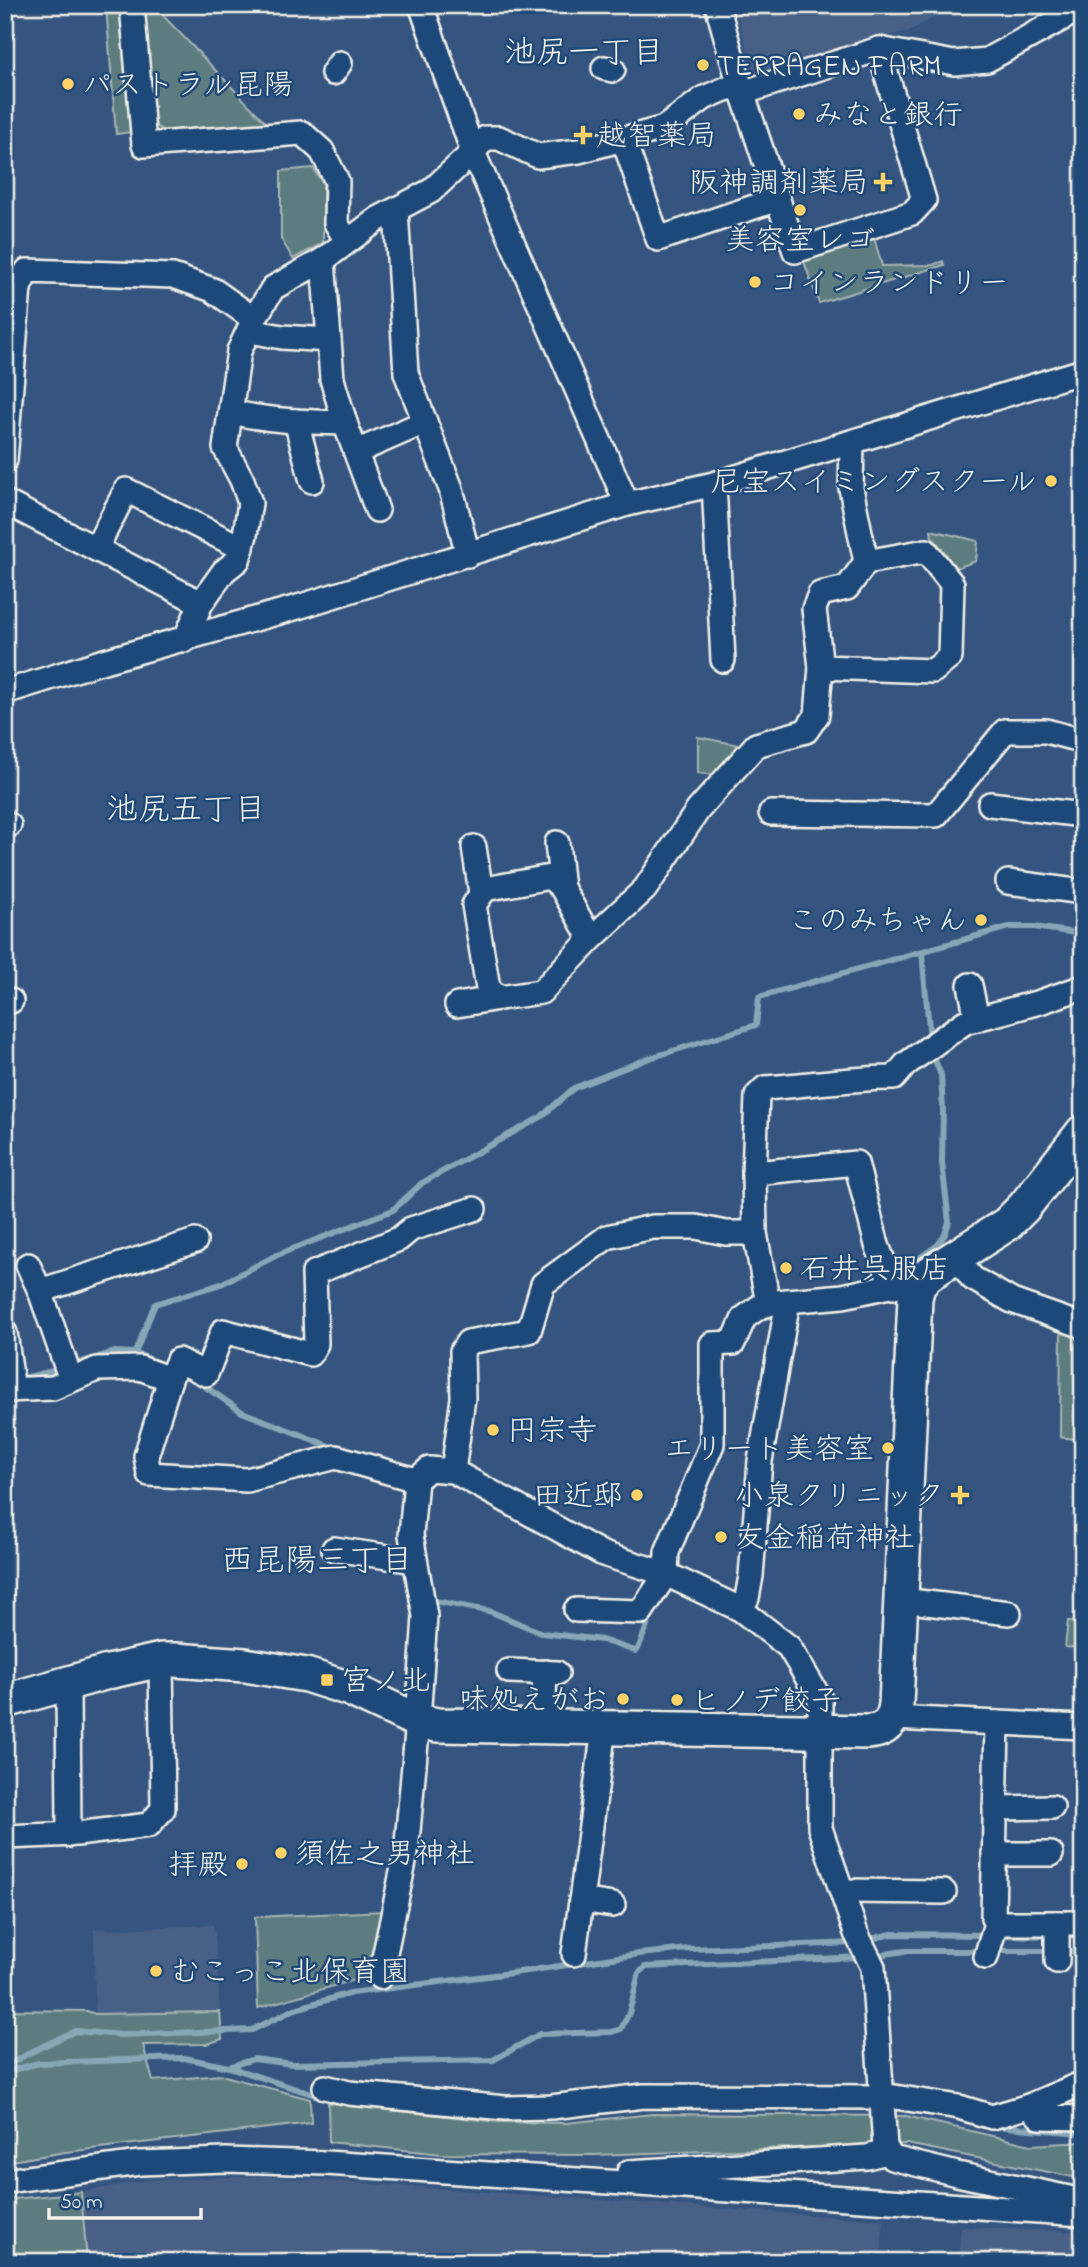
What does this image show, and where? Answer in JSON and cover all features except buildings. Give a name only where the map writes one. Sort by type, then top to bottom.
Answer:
[{"type":"street","points":[[132,5],[144,145],[302,133],[322,151],[337,181],[336,223],[347,241]]},
{"type":"street","points":[[421,5],[473,152],[627,504]]},
{"type":"street","points":[[717,5],[741,90],[795,251],[912,213],[924,200],[879,49]]},
{"type":"street","points":[[185,640],[201,603],[224,571],[238,561],[242,548],[250,503],[242,480],[225,448],[239,351],[273,288],[323,260],[347,241],[431,191],[490,136],[538,156],[579,151],[624,141],[664,128],[704,97],[725,89],[741,90],[879,49],[954,63],[987,60],[1083,7]]},
{"type":"street","points":[[624,141],[658,239],[778,199]]},
{"type":"street","points":[[396,210],[406,373],[451,489],[468,555]]},
{"type":"street","points":[[323,260],[332,379],[377,510]]},
{"type":"street","points":[[5,460],[12,282],[27,271],[173,276],[213,290],[252,325],[282,337],[329,340]]},
{"type":"street","points":[[5,692],[468,555],[627,504],[714,484],[1083,371]]},
{"type":"street","points":[[231,412],[296,421],[345,423]]},
{"type":"street","points":[[296,421],[312,481]]},
{"type":"street","points":[[356,452],[425,422]]},
{"type":"street","points":[[852,442],[850,488],[866,562]]},
{"type":"street","points":[[714,484],[730,575],[729,649]]},
{"type":"street","points":[[96,549],[126,490],[242,548]]},
{"type":"street","points":[[5,502],[201,603]]},
{"type":"street","points":[[457,1005],[541,992],[591,939],[645,889],[698,810],[756,745],[806,731],[817,715],[821,667],[814,609],[820,594],[847,588],[866,562],[926,551],[952,584],[950,657],[933,671],[821,667]]},
{"type":"street","points":[[771,813],[936,815],[1005,731],[1046,731],[1083,741]]},
{"type":"street","points":[[990,804],[1083,815]]},
{"type":"street","points":[[557,843],[562,888]]},
{"type":"street","points":[[474,847],[470,909],[488,988],[499,998]]},
{"type":"street","points":[[470,909],[485,889],[550,877],[562,888],[591,939]]},
{"type":"street","points":[[1007,882],[1083,892]]},
{"type":"street","points":[[970,985],[977,1019]]},
{"type":"street","points":[[740,1608],[747,1598],[751,1576],[760,1461],[778,1303],[755,1233],[757,1096],[765,1088],[839,1082],[856,1078],[894,1078],[906,1064],[965,1022],[1040,1002],[1083,987]]},
{"type":"street","points":[[576,1610],[641,1612],[666,1574],[667,1552],[712,1444],[712,1344],[733,1343],[744,1318],[759,1307],[843,1296],[908,1283],[956,1256],[1007,1224],[1083,1132]]},
{"type":"street","points":[[5,1701],[161,1660],[245,1665],[306,1675],[350,1689],[418,1721],[438,1725],[821,1732],[878,1732],[884,1729],[893,1718],[896,1704],[915,1298],[918,1286],[908,1283],[877,1245],[856,1163],[754,1173]]},
{"type":"street","points":[[416,1480],[336,1457],[247,1480],[149,1474],[146,1455],[178,1360],[206,1374],[223,1331],[310,1354],[316,1344],[314,1273],[399,1238],[411,1229],[474,1209]]},
{"type":"street","points":[[453,1471],[463,1398],[462,1351],[468,1342],[528,1331],[543,1284],[607,1237],[653,1227],[696,1227],[726,1233],[755,1233]]},
{"type":"street","points":[[40,1291],[135,1249],[195,1241]]},
{"type":"street","points":[[956,1256],[972,1278],[1012,1301],[1083,1326]]},
{"type":"street","points":[[28,1265],[40,1291],[71,1380]]},
{"type":"street","points":[[5,1333],[10,1384],[53,1388],[97,1369],[141,1368],[170,1379]]},
{"type":"street","points":[[380,1977],[406,1853],[418,1721],[425,1616],[411,1535],[416,1480],[429,1469],[453,1471],[603,1554],[666,1574],[740,1608],[789,1647],[820,1699],[820,1828],[856,1933],[873,1967],[884,2136],[892,2158],[1083,2200]]},
{"type":"street","points":[[334,1549],[415,1561]]},
{"type":"street","points":[[902,1600],[1009,1613]]},
{"type":"street","points":[[5,1837],[69,1835],[149,1825],[163,1809],[161,1660]]},
{"type":"street","points":[[509,1671],[552,1673],[543,1726]]},
{"type":"street","points":[[68,1685],[69,1835]]},
{"type":"street","points":[[893,1718],[1083,1727]]},
{"type":"street","points":[[997,1723],[993,1918],[1001,1923],[1057,1926],[1083,1923]]},
{"type":"street","points":[[574,1954],[604,1728]]},
{"type":"street","points":[[995,1808],[1052,1807]]},
{"type":"street","points":[[994,1854],[1051,1854]]},
{"type":"street","points":[[842,1891],[944,1892]]},
{"type":"street","points":[[581,1900],[613,1905]]},
{"type":"street","points":[[986,1957],[997,1920]]},
{"type":"street","points":[[1056,1961],[1057,1926]]},
{"type":"street","points":[[1034,2111],[1083,2083]]},
{"type":"street","points":[[325,2087],[349,2093],[505,2108],[551,2107],[644,2096],[882,2097],[959,2107],[992,2117],[1034,2111],[1083,2118]]},
{"type":"street","points":[[589,2180],[624,2172],[867,2157],[879,2154],[884,2136]]},
{"type":"street","points":[[5,2181],[140,2163],[226,2160],[326,2163],[1083,2214]]},
{"type":"shaded area","points":[[735,5],[958,5],[911,30],[754,75]]},
{"type":"shaded area","name":"むこっこ北保育園","points":[[214,1925],[220,2012],[95,2014],[94,1930]]},
{"type":"shaded area","points":[[259,2176],[883,2220],[881,2262],[87,2262],[81,2192],[149,2180]]},
{"type":"shaded area","points":[[961,2227],[1083,2232],[1083,2262],[958,2262]]},
{"type":"green space","points":[[106,5],[121,5],[131,132],[116,134]]},
{"type":"green space","points":[[141,5],[153,5],[268,125],[164,131],[156,126],[152,119]]},
{"type":"green space","points":[[313,168],[323,184],[323,243],[293,259],[281,239],[281,171]]},
{"type":"green space","points":[[873,234],[882,266],[933,265],[943,261],[944,265],[819,303],[803,259]]},
{"type":"green space","points":[[931,530],[978,541],[976,561],[953,569],[944,558],[947,555],[932,537]]},
{"type":"green space","points":[[698,737],[739,745],[736,748],[739,750],[714,775],[698,773]]},
{"type":"green space","points":[[1061,1323],[1083,1332],[1083,1337],[1078,1341],[1080,1367],[1083,1369],[1083,1440],[1060,1437]]},
{"type":"green space","points":[[1068,1621],[1083,1622],[1083,1648],[1065,1647]]},
{"type":"green space","points":[[384,1911],[380,1943],[368,1976],[258,2008],[255,1917]]},
{"type":"green space","points":[[5,2010],[87,2011],[95,2014],[220,2012],[222,2039],[207,2044],[143,2045],[153,2081],[221,2075],[310,2099],[311,2123],[66,2152],[5,2162]]},
{"type":"green space","points":[[328,2103],[500,2122],[566,2123],[653,2114],[906,2116],[1031,2145],[1083,2142],[1083,2179],[907,2144],[593,2155],[442,2154],[329,2142]]},
{"type":"green space","points":[[81,2192],[87,2262],[5,2262],[5,2200]]},
{"type":"waterway","points":[[72,1365],[114,1352],[135,1353],[155,1304],[221,1284],[277,1255],[393,1210],[422,1183],[541,1117],[574,1088],[647,1059],[756,1025],[759,997],[1009,927],[1034,927],[1083,934]]},
{"type":"waterway","points":[[922,952],[930,1039]]},
{"type":"waterway","points":[[893,1277],[938,1245],[949,1222],[942,1163],[941,1075],[932,1053]]},
{"type":"waterway","points":[[135,1353],[168,1367]]},
{"type":"waterway","points":[[18,1379],[62,1369]]},
{"type":"waterway","points":[[197,1381],[242,1412],[337,1449]]},
{"type":"waterway","points":[[429,1600],[489,1611],[542,1633],[602,1640],[635,1651],[653,1611]]},
{"type":"waterway","points":[[866,1940],[892,1934],[988,1935]]},
{"type":"waterway","points":[[999,1935],[1051,1936]]},
{"type":"waterway","points":[[1062,1936],[1083,1936]]},
{"type":"waterway","points":[[5,2067],[75,2031],[121,2035],[252,2030],[295,2009],[351,1993],[689,1949],[856,1943]]},
{"type":"waterway","points":[[872,1956],[905,1951],[983,1951]]},
{"type":"waterway","points":[[994,1951],[1083,1951]]},
{"type":"waterway","points":[[231,2066],[254,2059],[292,2064],[493,2060],[540,2034],[612,2032],[621,2029],[629,2013],[639,1973],[645,1967],[861,1957]]},
{"type":"waterway","points":[[5,2072],[39,2063],[184,2058],[229,2067],[326,2097]]},
{"type":"waterway","points":[[817,2108],[869,2108]]},
{"type":"waterway","points":[[524,2118],[548,2118]]},
{"type":"waterway","points":[[993,2126],[1083,2133]]},
{"type":"place","name":"TERRAGEN FARM","points":[[703,65]]},
{"type":"place","name":"パストラル昆陽","points":[[68,84]]},
{"type":"place","name":"みなと銀行","points":[[799,114]]},
{"type":"place","name":"越智薬局","points":[[583,135]]},
{"type":"place","name":"阪神調剤薬局","points":[[883,182]]},
{"type":"place","name":"美容室レゴ","points":[[800,210]]},
{"type":"place","name":"コインランドリー","points":[[755,282]]},
{"type":"place","name":"尼宝スイミングスクール","points":[[1051,481]]},
{"type":"place","name":"このみちゃん","points":[[981,920]]},
{"type":"place","name":"石井呉服店","points":[[786,1268]]},
{"type":"place","name":"円宗寺","points":[[493,1430]]},
{"type":"place","name":"エリート美容室","points":[[888,1448]]},
{"type":"place","name":"田近邸","points":[[637,1495]]},
{"type":"place","name":"小泉クリニック","points":[[960,1495]]},
{"type":"place","name":"友金稲荷神社","points":[[721,1537]]},
{"type":"place","name":"宮ノ北","points":[[327,1680]]},
{"type":"place","name":"味処えがお","points":[[623,1699]]},
{"type":"place","name":"ヒノデ餃子","points":[[677,1700]]},
{"type":"place","name":"須佐之男神社","points":[[281,1853]]},
{"type":"place","name":"拝殿","points":[[242,1864]]},
{"type":"place","name":"むこっこ北保育園","points":[[156,1971]]},
{"type":"district","name":"池尻一丁目","points":[[584,51]]},
{"type":"district","name":"池尻五丁目","points":[[186,808]]},
{"type":"district","name":"西昆陽三丁目","points":[[317,1559]]}]
